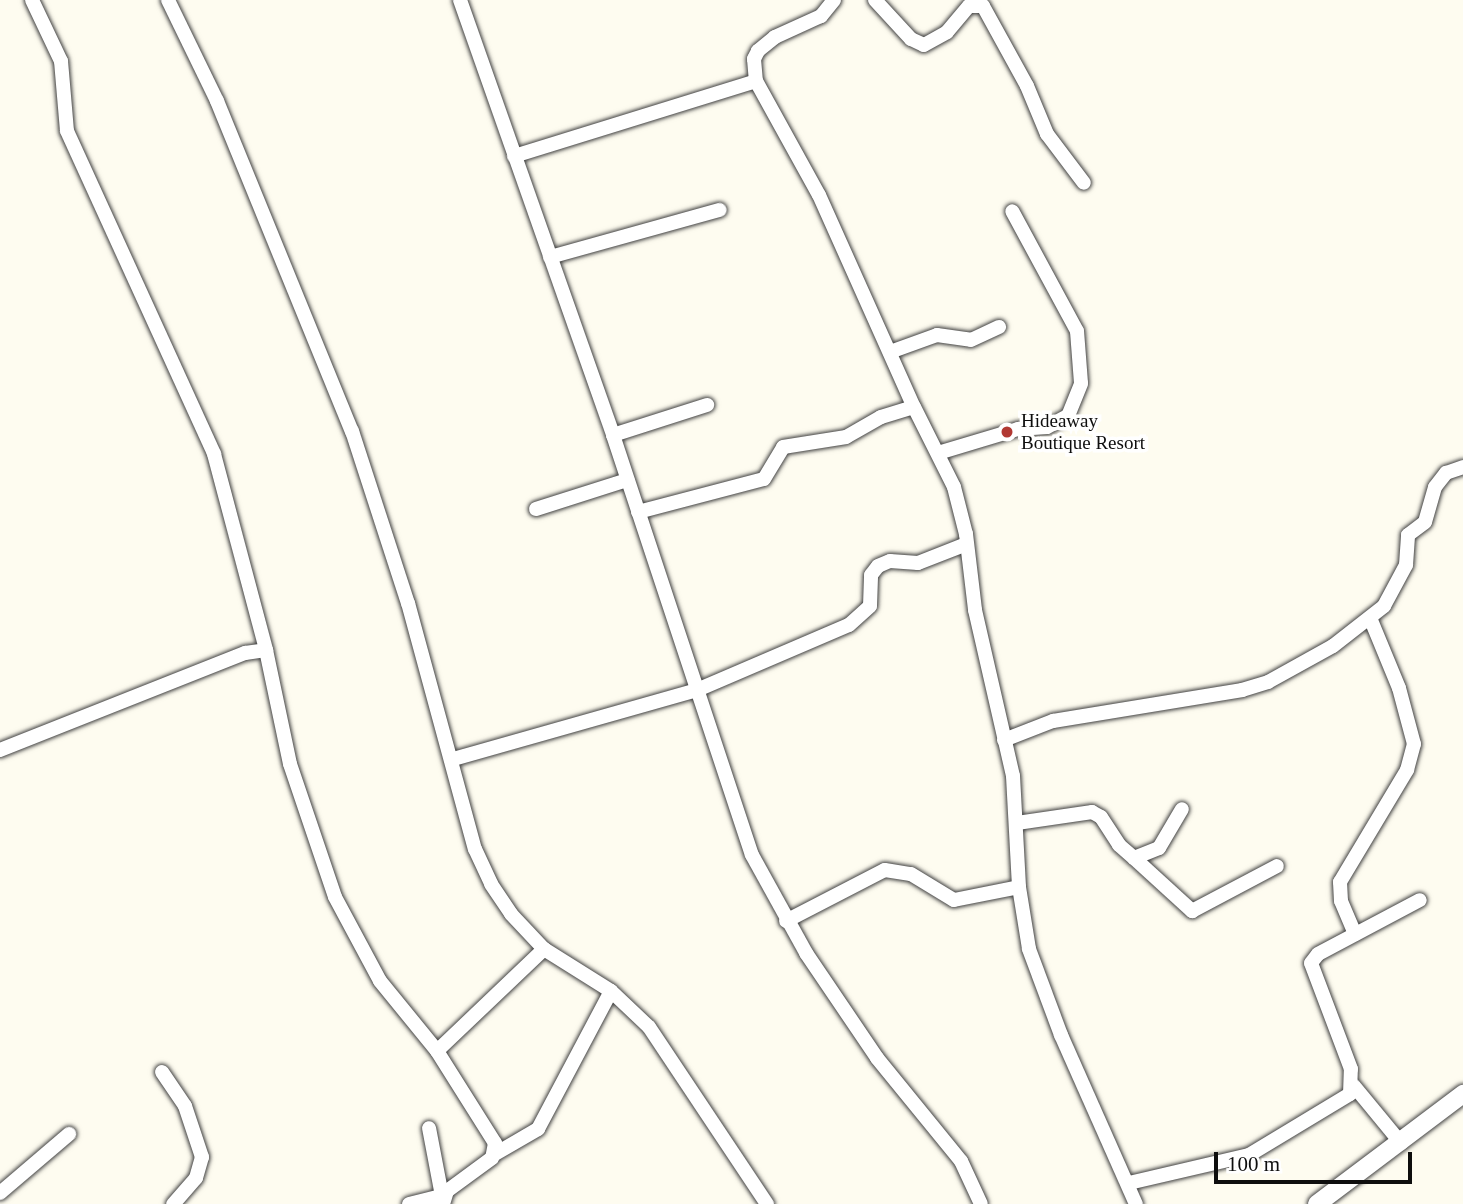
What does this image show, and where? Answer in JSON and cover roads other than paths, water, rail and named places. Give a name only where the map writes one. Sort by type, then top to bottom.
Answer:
[{"type":"street","points":[[32,0],[61,61],[68,93],[67,131],[214,454],[266,650],[290,764],[335,897],[380,981],[437,1051],[494,1139],[495,1154]]},
{"type":"street","points":[[168,0],[217,101],[352,431],[453,759],[463,811],[491,884],[511,914],[544,949],[611,991],[649,1027],[767,1204]]},
{"type":"street","points":[[460,0],[613,435],[752,855],[786,921],[877,1058],[961,1161],[981,1204]]},
{"type":"street","points":[[834,0],[821,16],[775,37],[758,51],[754,59],[756,81],[819,195],[960,505],[964,545],[1013,776],[1019,887],[1034,961],[1061,1035],[1129,1183],[1136,1204]]},
{"type":"street","points":[[876,0],[911,39],[924,46],[947,32],[975,1],[983,6],[1052,145],[1084,183]]},
{"type":"street","points":[[514,156],[756,81]]},
{"type":"street","points":[[550,257],[720,211]]},
{"type":"street","points":[[938,453],[1017,429],[1047,427],[1068,416],[1081,383],[1077,331],[1012,211]]},
{"type":"street","points":[[890,352],[937,335],[971,340],[999,327]]},
{"type":"street","points":[[613,435],[707,405]]},
{"type":"street","points":[[638,512],[764,479],[783,447],[846,437],[881,417],[914,407]]},
{"type":"street","points":[[1004,740],[1053,721],[1256,686],[1333,646],[1371,620],[1384,606],[1406,565],[1408,534],[1425,522],[1435,487],[1446,473],[1463,467]]},
{"type":"street","points":[[536,509],[627,480]]},
{"type":"street","points":[[453,759],[526,736],[697,690],[849,625],[870,607],[871,575],[878,566],[890,561],[918,564],[964,545]]},
{"type":"street","points":[[1355,934],[1341,901],[1340,882],[1407,770],[1414,744],[1399,688],[1371,620]]},
{"type":"street","points":[[0,750],[245,653],[266,650]]},
{"type":"street","points":[[1134,858],[1159,848],[1182,809]]},
{"type":"street","points":[[1017,823],[1092,812],[1101,817],[1119,845],[1192,911],[1277,866]]},
{"type":"street","points":[[786,921],[885,870],[911,874],[954,900],[1019,887]]},
{"type":"street","points":[[1401,1143],[1354,1087],[1333,1018],[1310,972],[1313,958],[1420,900]]},
{"type":"street","points":[[437,1051],[544,949]]},
{"type":"street","points":[[409,1204],[443,1200],[495,1154],[538,1129],[611,991]]},
{"type":"street","points":[[162,1072],[185,1107],[202,1157],[196,1178],[173,1204]]},
{"type":"street","points":[[1129,1183],[1249,1155],[1343,1100],[1354,1087]]},
{"type":"street","points":[[1317,1204],[1463,1094]]},
{"type":"street","points":[[429,1128],[443,1200]]},
{"type":"street","points":[[0,1193],[69,1134]]},
{"type":"street","points":[[0,1201],[9,1204]]},
{"type":"place","name":"Hideaway Boutique Resort","points":[[1007,432]]}]
